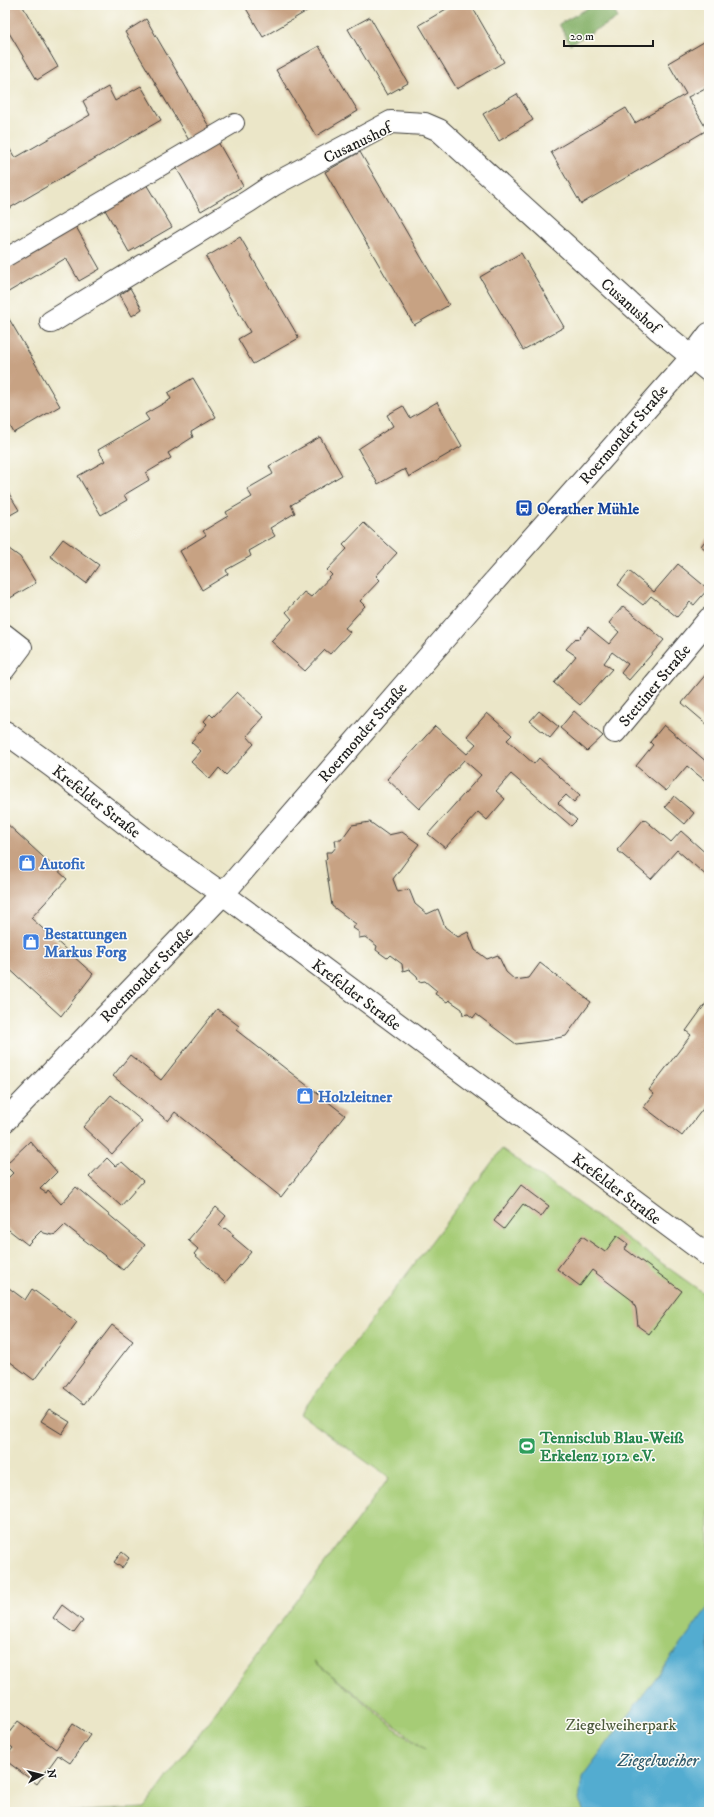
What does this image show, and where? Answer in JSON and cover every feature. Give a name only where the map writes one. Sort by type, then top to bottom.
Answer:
[{"type":"street","name":"Cusanushof","points":[[51,322],[249,201],[272,185],[391,122],[425,124],[439,130],[659,330],[709,371]]},
{"type":"street","name":"Roermonder Straße","points":[[5,1121],[223,894],[468,610],[692,357],[709,334]]},
{"type":"street","name":"Stettiner Straße","points":[[615,732],[709,619]]},
{"type":"street","name":"Krefelder Straße","points":[[5,732],[53,767],[154,846],[223,894],[709,1256]]},
{"type":"lane","points":[[5,258],[235,123]]},
{"type":"lane","points":[[5,633],[23,647],[5,671]]},
{"type":"green space","points":[[594,5],[611,5],[618,18],[570,44],[559,24]]},
{"type":"green space","name":"Tennisclub Blau-Weiß Erkelenz 1912 e.V.","points":[[502,1149],[709,1297],[709,1812],[60,1812],[145,1808],[275,1630],[389,1478],[300,1414]],"holes":[[[314,1661],[426,1750],[401,1733]]]},
{"type":"water","name":"Ziegelweiher","points":[[709,1606],[709,1812],[584,1812],[579,1801],[582,1777]]},
{"type":"building","points":[[5,5],[22,5],[58,67],[37,80],[5,26]]},
{"type":"building","points":[[244,5],[317,5],[263,37]]},
{"type":"building","points":[[453,5],[471,5],[504,62],[457,89],[419,25]]},
{"type":"building","points":[[370,17],[408,83],[387,95],[348,29]]},
{"type":"building","points":[[146,19],[211,130],[190,142],[125,32]]},
{"type":"building","points":[[709,39],[709,86],[688,97],[707,130],[581,204],[551,152],[626,108],[635,123],[686,94],[668,63]]},
{"type":"building","points":[[319,46],[358,111],[316,136],[276,70]]},
{"type":"building","points":[[141,86],[161,120],[8,209],[5,203],[5,146],[7,144],[15,158],[90,115],[83,101],[108,87],[115,101]]},
{"type":"building","points":[[517,94],[533,120],[499,141],[483,114]]},
{"type":"building","points":[[218,142],[243,186],[201,211],[176,167]]},
{"type":"building","points":[[360,152],[449,305],[414,325],[325,172]]},
{"type":"building","points":[[146,184],[172,227],[129,252],[104,208]]},
{"type":"building","points":[[75,225],[100,269],[79,281],[66,258],[5,294],[5,265]]},
{"type":"building","points":[[240,237],[299,338],[253,364],[238,339],[250,332],[206,257]]},
{"type":"building","points":[[521,253],[564,327],[523,350],[480,277]]},
{"type":"building","points":[[130,288],[142,309],[132,316],[120,295]]},
{"type":"building","points":[[5,312],[60,406],[14,433],[5,417]]},
{"type":"building","points":[[193,378],[216,417],[191,432],[193,437],[168,453],[171,458],[146,473],[149,480],[124,495],[127,500],[101,515],[78,476],[105,461],[98,450],[149,420],[145,414],[171,399],[168,393]]},
{"type":"building","points":[[437,402],[462,446],[409,477],[405,469],[378,484],[358,449],[393,426],[387,415],[403,406],[410,418]]},
{"type":"building","points":[[320,437],[342,475],[291,505],[295,513],[270,528],[275,536],[249,551],[251,556],[226,570],[228,574],[202,590],[180,551],[206,535],[203,531],[228,516],[226,512],[252,497],[247,489],[273,474],[269,466]]},
{"type":"building","points":[[5,487],[19,510],[5,518]]},
{"type":"building","points":[[364,523],[397,553],[376,576],[380,580],[360,601],[365,606],[345,628],[350,632],[330,654],[325,650],[305,671],[271,641],[292,619],[286,612],[304,592],[311,597],[332,575],[327,570],[347,549],[343,545]]},
{"type":"building","points":[[709,536],[709,552],[701,546]]},
{"type":"building","points":[[63,539],[99,565],[86,583],[50,556]]},
{"type":"building","points":[[5,546],[20,557],[36,583],[5,601]]},
{"type":"building","points":[[678,564],[708,589],[694,605],[690,602],[677,617],[651,596],[643,605],[618,585],[629,571],[654,592]]},
{"type":"building","points":[[623,606],[664,640],[629,680],[621,673],[628,664],[612,652],[604,663],[612,669],[580,705],[554,683],[576,656],[566,649],[576,638],[578,640],[588,627],[609,644],[619,632],[609,623]]},
{"type":"building","points":[[707,673],[709,674],[709,726],[682,703]]},
{"type":"building","points":[[237,692],[264,717],[247,736],[254,744],[226,775],[219,768],[210,779],[191,762],[201,751],[191,742],[207,724],[204,721],[210,714],[213,717]]},
{"type":"building","points":[[539,711],[559,727],[550,738],[530,721]]},
{"type":"building","points":[[574,711],[603,736],[587,751],[560,728]]},
{"type":"building","points":[[487,713],[512,735],[507,740],[534,764],[539,758],[580,795],[574,802],[566,795],[558,803],[577,820],[571,826],[511,774],[496,791],[505,799],[487,820],[478,812],[445,848],[428,834],[481,775],[464,760],[419,809],[387,779],[435,726],[467,754],[476,744],[467,736]]},
{"type":"building","points":[[664,725],[709,764],[708,783],[687,766],[666,791],[636,766],[653,745],[650,742]]},
{"type":"building","points":[[674,796],[694,813],[685,824],[665,807]]},
{"type":"building","points":[[644,819],[671,842],[681,831],[709,856],[709,878],[677,850],[651,879],[617,850]]},
{"type":"building","name":"Bestattungen Markus Forg","points":[[5,822],[67,879],[31,918],[93,974],[61,1016],[5,965]]},
{"type":"building","points":[[370,822],[388,835],[402,832],[419,844],[393,879],[398,892],[409,889],[415,904],[427,914],[438,909],[445,927],[458,937],[468,932],[475,950],[487,959],[498,955],[506,972],[515,980],[529,978],[540,963],[591,1002],[566,1036],[516,1044],[476,1014],[473,1018],[468,1014],[463,1015],[462,1009],[449,1000],[447,1002],[435,994],[437,991],[425,981],[419,982],[417,976],[409,969],[403,971],[402,964],[390,955],[387,958],[376,950],[377,946],[365,937],[359,938],[359,932],[353,928],[356,924],[332,906],[325,860],[327,858],[326,852],[332,852],[336,847],[335,840],[341,840],[352,825]]},
{"type":"building","points":[[709,999],[709,1101],[682,1136],[644,1107],[654,1094],[649,1090],[691,1035],[686,1031]]},
{"type":"building","points":[[217,1009],[239,1026],[236,1030],[345,1115],[281,1197],[175,1112],[168,1121],[113,1076],[130,1055],[161,1080]]},
{"type":"building","points":[[111,1095],[142,1121],[112,1154],[83,1127]]},
{"type":"building","points":[[30,1141],[57,1172],[40,1189],[46,1193],[48,1190],[61,1204],[76,1187],[145,1245],[123,1270],[65,1225],[56,1234],[52,1235],[41,1231],[28,1245],[5,1227],[5,1181],[13,1173],[5,1165]]},
{"type":"building","points":[[107,1158],[115,1166],[122,1162],[143,1181],[121,1206],[89,1177]]},
{"type":"building","points":[[521,1185],[549,1206],[541,1217],[523,1204],[504,1229],[494,1221]]},
{"type":"building","points":[[216,1207],[226,1216],[219,1225],[234,1235],[232,1236],[251,1252],[225,1283],[194,1254],[198,1249],[188,1240]]},
{"type":"building","points":[[582,1236],[605,1252],[617,1236],[628,1244],[625,1249],[682,1291],[649,1334],[638,1326],[636,1309],[633,1301],[592,1270],[580,1286],[557,1269]]},
{"type":"building","points":[[5,1285],[25,1300],[32,1289],[77,1322],[34,1380],[5,1358]]},
{"type":"building","points":[[112,1325],[133,1341],[84,1404],[64,1388]]},
{"type":"building","points":[[49,1409],[70,1422],[62,1434],[41,1421]]},
{"type":"building","points":[[122,1552],[129,1558],[122,1568],[114,1562]]},
{"type":"building","points":[[62,1605],[83,1621],[74,1633],[53,1618]]},
{"type":"building","points":[[18,1721],[56,1749],[73,1724],[90,1735],[70,1763],[58,1755],[37,1784],[9,1763],[5,1768],[5,1758],[13,1748],[5,1742],[5,1738]]},
{"type":"place","name":"Oerather Mühle","points":[[524,508]]},
{"type":"place","name":"Autofit","points":[[27,863]]},
{"type":"place","name":"Bestattungen Markus Forg","points":[[31,942]]},
{"type":"place","name":"Holzleitner","points":[[305,1096]]},
{"type":"place","name":"Tennisclub Blau-Weiß Erkelenz 1912 e.V.","points":[[527,1446]]},
{"type":"park label","name":"Ziegelweiherpark","points":[[621,1724]]}]
